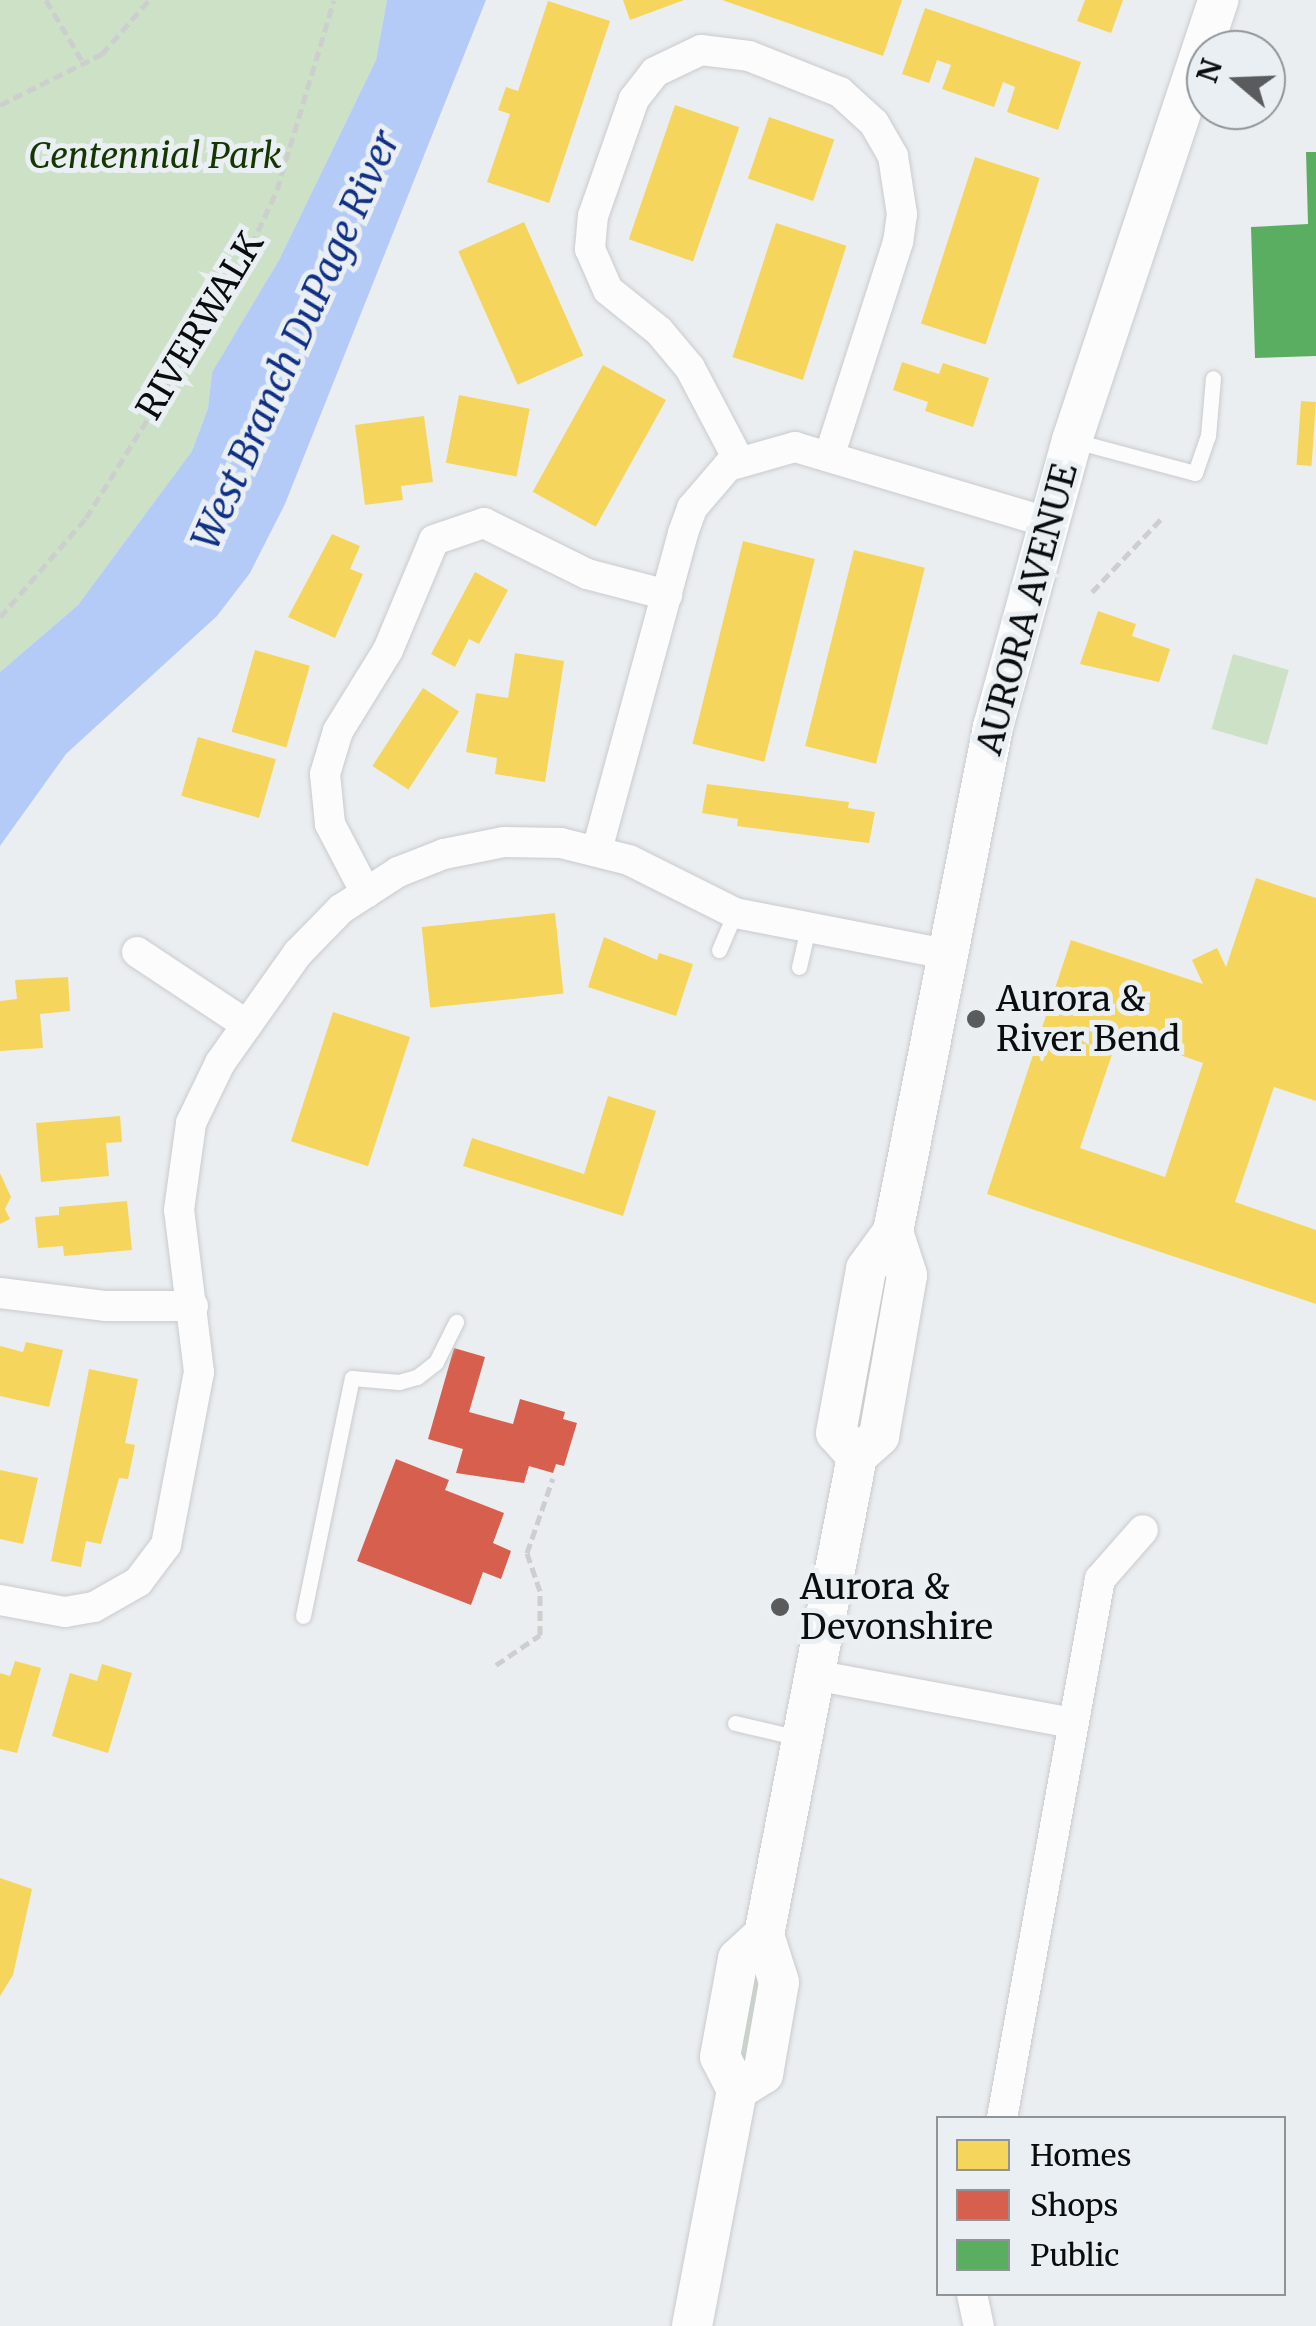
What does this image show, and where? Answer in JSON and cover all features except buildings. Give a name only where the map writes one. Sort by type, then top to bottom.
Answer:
[{"type":"main road","name":"AURORA AVENUE","points":[[692,2326],[738,2090],[720,2056],[738,1959],[764,1934],[857,1456],[879,1436],[907,1276],[893,1232],[993,727],[1046,522],[1218,0]]},
{"type":"street","points":[[738,459],[690,368],[659,331],[608,290],[590,249],[593,216],[634,98],[667,64],[701,50],[727,50],[840,92],[881,133],[900,178],[902,214],[830,454]]},
{"type":"street","points":[[597,850],[692,508],[738,459],[795,447],[830,454],[1046,522]]},
{"type":"street","points":[[366,893],[330,824],[325,774],[338,731],[388,650],[434,540],[484,523],[587,574],[666,595]]},
{"type":"street","points":[[0,1600],[66,1612],[94,1607],[138,1582],[166,1545],[188,1452],[199,1372],[179,1210],[185,1147],[205,1088],[247,1025],[319,930],[366,893],[398,872],[468,847],[561,842],[597,850],[735,913],[946,954]]},
{"type":"street","points":[[137,952],[247,1025]]},
{"type":"street","points":[[0,1293],[106,1306],[193,1306]]},
{"type":"street","points":[[1002,2116],[1100,1579],[1143,1530]]},
{"type":"street","points":[[814,1676],[1073,1722]]},
{"type":"street","points":[[972,2296],[980,2326]]},
{"type":"lane","points":[[1072,440],[1195,472],[1208,436],[1213,378]]},
{"type":"lane","points":[[719,950],[735,913]]},
{"type":"lane","points":[[799,967],[808,928]]},
{"type":"lane","points":[[303,1616],[352,1378],[417,1377],[436,1362],[456,1322]]},
{"type":"lane","points":[[735,1723],[801,1739]]},
{"type":"path","points":[[46,0],[84,64]]},
{"type":"path","points":[[0,105],[84,64],[121,39],[149,0]]},
{"type":"path","name":"RIVERWALK","points":[[0,616],[86,518],[239,272],[287,162],[334,0]]},
{"type":"path","points":[[1092,592],[1161,519]]},
{"type":"path","points":[[496,1665],[540,1635],[544,1616],[527,1553],[553,1478]]},
{"type":"green space","name":"Centennial Park","points":[[0,0],[387,0],[376,60],[279,260],[212,372],[208,408],[192,451],[78,605],[0,672]]},
{"type":"green space","points":[[1233,654],[1289,670],[1267,745],[1212,729]]},
{"type":"green space","points":[[758,1950],[764,1951],[746,2068],[737,2066]]},
{"type":"water","name":"West Branch DuPage River","points":[[387,0],[486,0],[285,504],[250,573],[217,616],[66,754],[0,846],[0,672],[78,605],[192,451],[208,408],[212,372],[279,260],[376,60]]},
{"type":"place","name":"Aurora & River Bend","points":[[976,1019]]},
{"type":"place","name":"Aurora & Devonshire","points":[[780,1607]]}]
